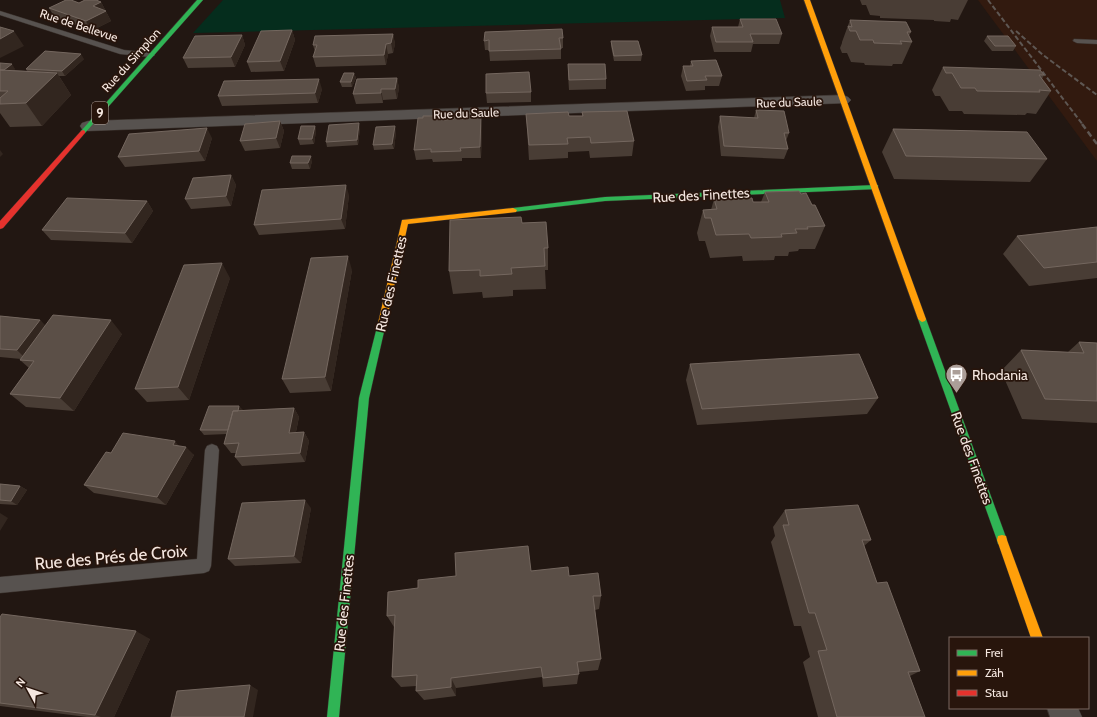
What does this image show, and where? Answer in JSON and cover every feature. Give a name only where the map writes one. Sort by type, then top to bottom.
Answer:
[{"type":"street","name":"Rue du Simplon","points":[[0,226],[200,0]]},
{"type":"street","name":"Rue des Finettes","points":[[807,0],[1037,637]]},
{"type":"street","name":"Rue du Saule","points":[[88,126],[843,100]]},
{"type":"street","name":"Rue des Finettes","points":[[333,717],[364,398],[405,222],[604,199],[875,187]]},
{"type":"lane","name":"Rue de Bellevue","points":[[0,13],[123,52],[151,55]]},
{"type":"lane","points":[[1077,41],[1097,42]]},
{"type":"lane","name":"Rue des Prés de Croix","points":[[0,585],[204,566],[212,450]]},
{"type":"shaded area","points":[[978,0],[1097,0],[1097,161]]},
{"type":"green space","points":[[223,0],[780,0],[785,18],[193,33]]},
{"type":"building","points":[[66,0],[79,3],[85,0],[96,0],[101,2],[93,6],[106,11],[86,21],[49,8]]},
{"type":"building","points":[[740,19],[776,19],[782,34],[750,34],[753,42],[716,42],[712,27],[743,27]]},
{"type":"building","points":[[850,20],[906,22],[911,32],[907,32],[912,42],[900,41],[902,44],[874,43],[873,40],[860,40],[856,31],[850,31],[848,26],[852,27]]},
{"type":"building","points":[[0,27],[14,31],[0,39]]},
{"type":"building","points":[[562,29],[563,38],[559,38],[561,49],[489,51],[489,40],[484,41],[485,32]]},
{"type":"building","points":[[292,30],[280,61],[247,62],[261,31]]},
{"type":"building","points":[[393,34],[391,43],[386,44],[384,55],[313,57],[317,45],[313,45],[315,36]]},
{"type":"building","points":[[242,35],[231,57],[183,58],[195,36]]},
{"type":"building","points":[[987,36],[1008,36],[1016,46],[995,46]]},
{"type":"building","points":[[611,41],[638,41],[642,55],[614,56]]},
{"type":"building","points":[[45,51],[81,54],[62,71],[26,69]]},
{"type":"building","points":[[716,60],[722,76],[705,76],[707,80],[687,81],[683,66],[693,66],[691,61]]},
{"type":"building","points":[[0,63],[12,64],[4,70],[0,70]]},
{"type":"building","points":[[568,64],[605,64],[606,79],[569,80]]},
{"type":"building","points":[[943,67],[1040,70],[1044,75],[1039,75],[1051,91],[977,91],[975,88],[961,88],[952,73],[946,73]]},
{"type":"building","points":[[0,70],[57,73],[26,103],[0,104],[0,98],[8,91],[0,91]]},
{"type":"building","points":[[529,72],[531,92],[486,93],[486,74]]},
{"type":"building","points":[[344,73],[354,73],[351,82],[340,82]]},
{"type":"building","points":[[397,78],[395,89],[381,89],[381,93],[353,94],[357,79]]},
{"type":"building","points":[[319,79],[315,93],[218,96],[224,81]]},
{"type":"building","points":[[756,110],[784,111],[789,133],[784,133],[788,149],[724,146],[720,116],[758,118]]},
{"type":"building","points":[[627,111],[634,141],[591,143],[590,137],[567,138],[568,144],[529,145],[526,114],[568,112],[569,116],[583,116],[582,112]]},
{"type":"building","points":[[471,113],[471,116],[481,115],[480,147],[460,148],[461,151],[431,152],[431,149],[414,150],[418,118],[423,118],[423,116],[444,116],[444,120],[454,119],[454,114]]},
{"type":"building","points":[[280,121],[276,138],[240,141],[245,124]]},
{"type":"building","points":[[359,123],[357,140],[326,142],[329,125]]},
{"type":"building","points":[[301,126],[315,126],[312,139],[298,139]]},
{"type":"building","points":[[395,126],[392,144],[373,145],[376,127]]},
{"type":"building","points":[[207,128],[199,151],[118,157],[129,134]]},
{"type":"building","points":[[893,129],[1027,132],[1047,159],[906,156]]},
{"type":"building","points":[[292,156],[311,156],[308,163],[290,163]]},
{"type":"building","points":[[231,175],[226,196],[185,199],[193,178]]},
{"type":"building","points":[[346,185],[341,219],[254,225],[262,190]]},
{"type":"building","points":[[799,191],[801,194],[806,193],[812,205],[815,205],[825,226],[807,227],[808,229],[795,229],[797,233],[781,234],[782,237],[751,238],[749,234],[716,235],[711,218],[705,218],[703,210],[717,209],[714,199],[752,198],[753,202],[769,202],[765,192]]},
{"type":"building","points":[[67,198],[147,201],[125,233],[42,230]]},
{"type":"building","points":[[521,217],[522,223],[546,222],[548,248],[544,248],[545,266],[511,268],[512,274],[480,276],[480,270],[449,271],[450,220]]},
{"type":"building","points":[[1097,227],[1097,262],[1044,268],[1017,236]]},
{"type":"building","points":[[348,256],[325,377],[282,379],[311,258]]},
{"type":"building","points":[[222,263],[178,387],[135,389],[184,265]]},
{"type":"building","points":[[53,315],[111,320],[60,398],[10,394],[34,361],[20,360]]},
{"type":"building","points":[[0,316],[40,320],[17,350],[0,349]]},
{"type":"building","points":[[1079,342],[1097,343],[1097,401],[1045,399],[1021,350],[1084,353]]},
{"type":"building","points":[[859,354],[878,398],[702,409],[690,364]]},
{"type":"building","points":[[209,406],[239,406],[238,411],[233,411],[228,430],[200,430]]},
{"type":"building","points":[[294,408],[289,433],[304,432],[300,453],[235,457],[239,443],[224,444],[233,411]]},
{"type":"building","points":[[123,433],[175,441],[173,445],[186,447],[157,497],[84,485],[106,452],[111,453]]},
{"type":"building","points":[[0,484],[20,486],[11,501],[0,500]]},
{"type":"building","points":[[305,500],[294,556],[228,559],[242,503]]},
{"type":"building","points":[[858,505],[871,540],[862,540],[877,583],[887,582],[920,671],[908,672],[925,717],[837,717],[818,651],[827,650],[815,613],[809,613],[783,525],[789,525],[785,510]]},
{"type":"building","points":[[528,546],[531,571],[568,567],[569,576],[598,573],[601,596],[593,596],[601,659],[577,662],[579,674],[543,678],[541,667],[451,678],[451,687],[416,691],[417,675],[392,677],[395,615],[387,616],[388,592],[418,588],[418,580],[456,576],[455,553]]},
{"type":"building","points":[[2,614],[136,631],[95,715],[0,703],[0,617]]},
{"type":"building","points":[[250,685],[244,717],[171,717],[177,691]]},
{"type":"railway","points":[[988,0],[1083,125]]},
{"type":"railway","points":[[1016,31],[1043,55],[1097,95]]},
{"type":"railway","points":[[1082,124],[1097,144]]},
{"type":"traffic: fast","points":[[83,132],[200,0]]},
{"type":"traffic: fast","points":[[513,210],[605,199],[875,187]]},
{"type":"traffic: fast","points":[[922,319],[1002,540]]},
{"type":"traffic: fast","points":[[333,717],[364,398],[382,323]]},
{"type":"traffic: slow","points":[[807,0],[922,319]]},
{"type":"traffic: slow","points":[[382,323],[405,222],[513,210]]},
{"type":"traffic: slow","points":[[1002,540],[1037,637]]},
{"type":"traffic: jam","points":[[0,226],[83,132]]},
{"type":"place","name":"Rhodania","points":[[957,394]]}]
